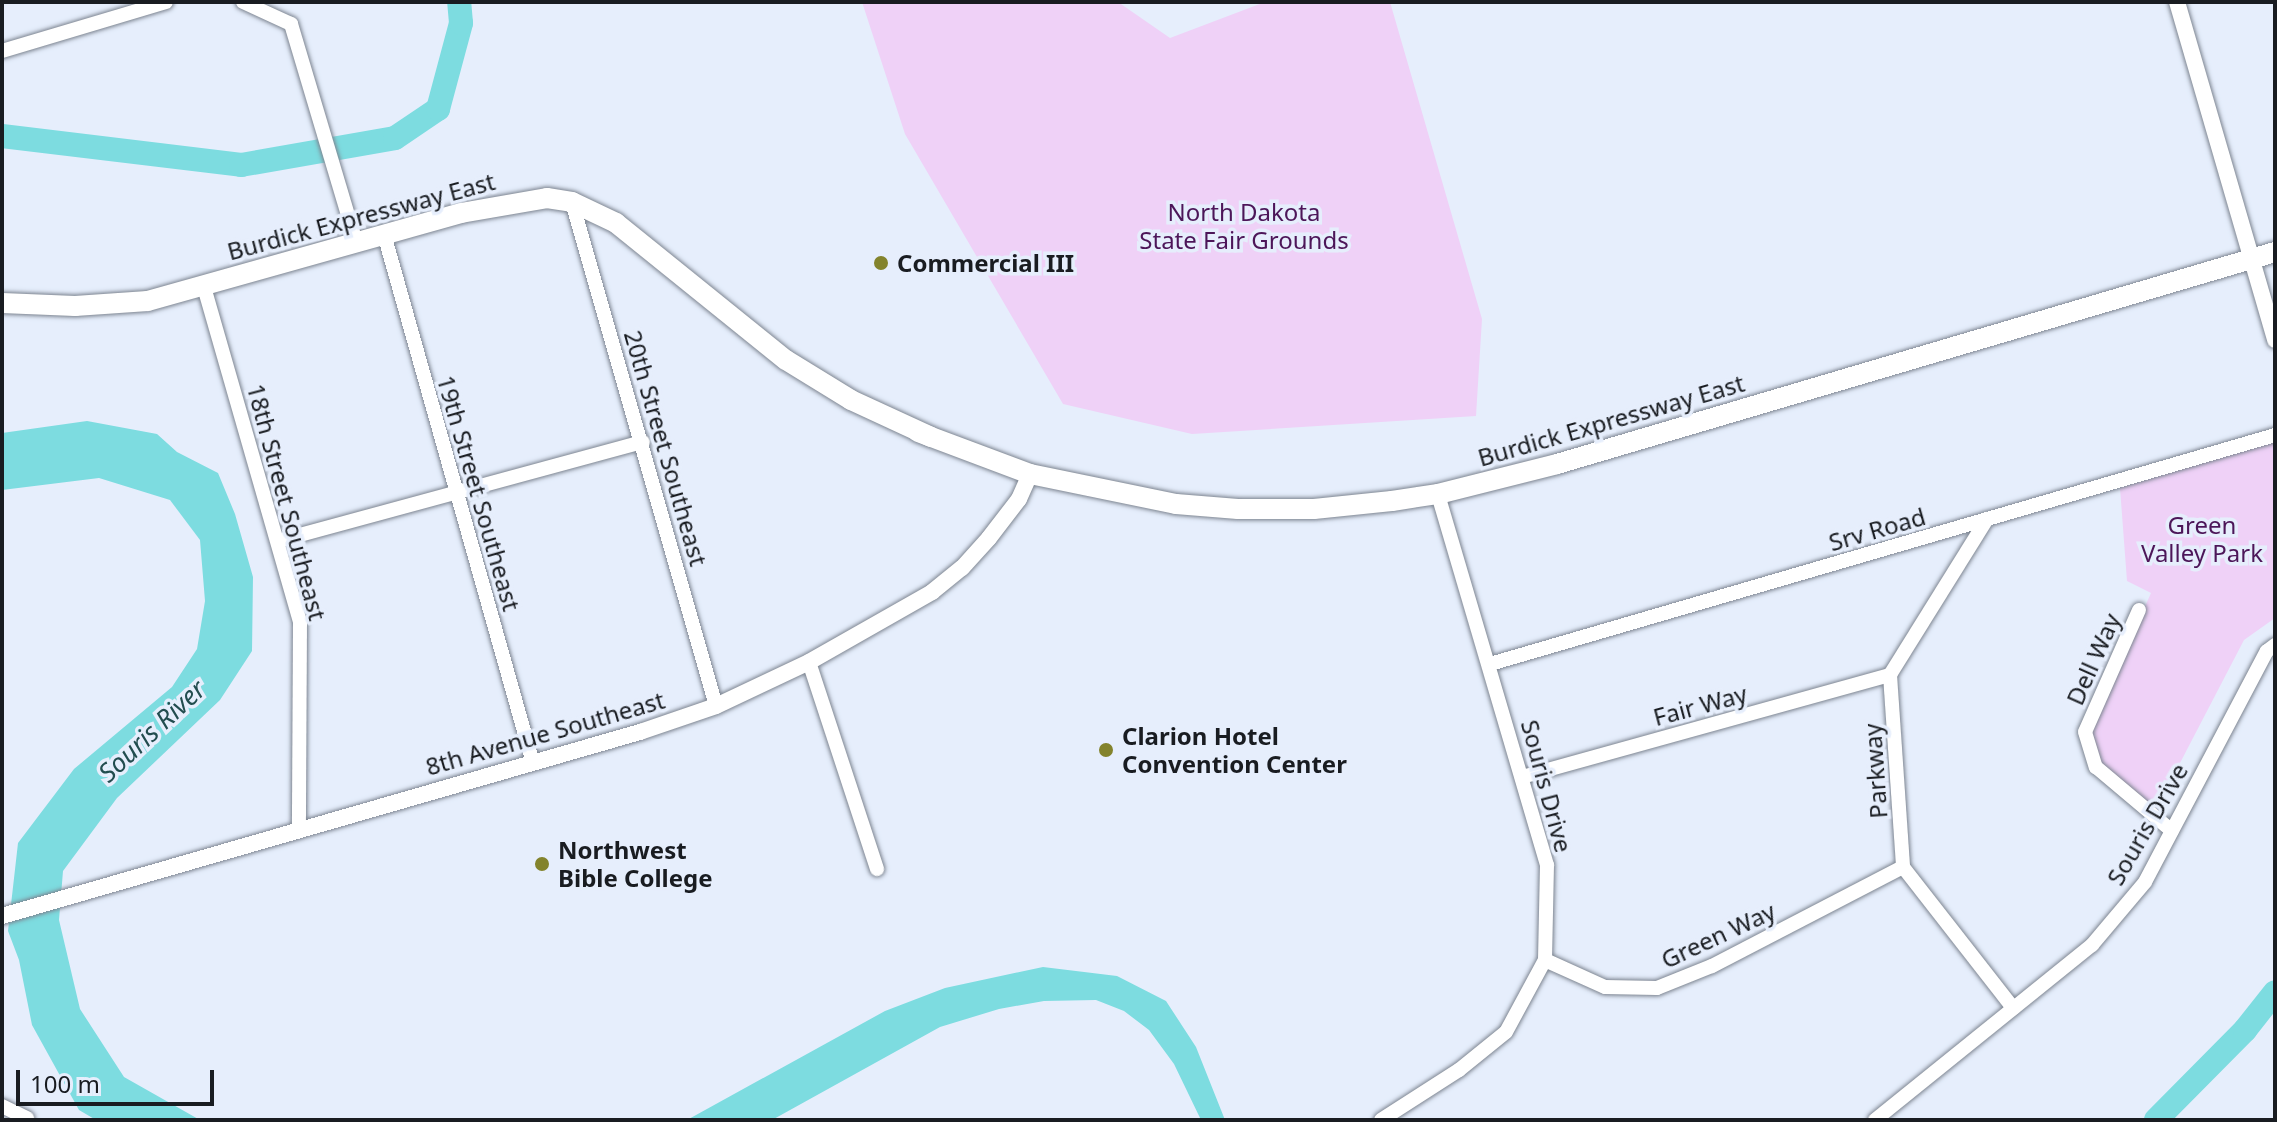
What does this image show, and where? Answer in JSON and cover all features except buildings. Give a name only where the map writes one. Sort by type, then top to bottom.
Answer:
[{"type":"main road","name":"Burdick Expressway East","points":[[2,303],[127,304],[204,287],[494,205],[547,198],[572,202],[616,223],[786,360],[851,400],[951,445]]},
{"type":"main road","name":"Burdick Expressway East","points":[[918,432],[1030,474],[1176,504],[1238,509],[1314,509],[1438,494],[1557,464],[2275,252]]},
{"type":"street","points":[[2,50],[166,2]]},
{"type":"street","points":[[243,2],[291,24],[356,242]]},
{"type":"street","points":[[2177,2],[2275,340]]},
{"type":"street","name":"20th Street Southeast","points":[[572,202],[716,706]]},
{"type":"street","name":"19th Street Southeast","points":[[384,234],[533,763]]},
{"type":"street","name":"18th Street Southeast","points":[[204,287],[300,621],[299,829]]},
{"type":"street","name":"Srv Road","points":[[1490,664],[2275,435]]},
{"type":"street","points":[[278,541],[643,442]]},
{"type":"street","name":"8th Avenue Southeast","points":[[2,916],[533,763],[716,706],[809,662],[898,613],[962,568],[1019,499],[1030,474]]},
{"type":"street","name":"Souris Drive","points":[[1381,1120],[1459,1070],[1506,1032],[1545,960],[1547,865],[1438,494]]},
{"type":"street","points":[[1890,675],[1987,519]]},
{"type":"street","name":"Dell Way","points":[[2139,610],[2085,732],[2096,767],[2172,831]]},
{"type":"street","name":"Souris Drive","points":[[1875,1120],[2092,945],[2145,882],[2267,651],[2275,645]]},
{"type":"street","points":[[809,662],[877,869]]},
{"type":"street","name":"Fair Way","points":[[1522,777],[1890,675]]},
{"type":"street","name":"Parkway","points":[[1890,675],[1903,867]]},
{"type":"street","points":[[1903,867],[2013,1008]]},
{"type":"street","name":"Green Way","points":[[1545,960],[1605,987],[1657,988],[1712,966],[1903,867]]},
{"type":"street","points":[[2,1106],[27,1118]]},
{"type":"green space","name":"North Dakota State Fair Grounds","points":[[862,2],[1118,2],[1170,38],[1265,2],[1390,2],[1482,319],[1476,416],[1192,434],[1063,404],[905,134]]},
{"type":"green space","name":"Green Valley Park","points":[[2274,441],[2275,618],[2244,640],[2154,813],[2099,767],[2089,733],[2151,593],[2127,581],[2120,488]]},
{"type":"water","points":[[87,421],[157,434],[177,452],[218,473],[235,514],[253,577],[252,651],[220,700],[117,798],[63,871],[59,920],[80,1009],[124,1077],[200,1120],[96,1120],[79,1110],[32,1025],[19,960],[8,931],[18,843],[74,769],[172,687],[197,649],[205,601],[200,540],[170,500],[99,478],[2,490],[2,433]]},
{"type":"water","points":[[1043,967],[1117,976],[1166,1001],[1196,1047],[1225,1120],[1201,1120],[1174,1064],[1149,1030],[1124,1011],[1096,1000],[1044,1001],[999,1009],[940,1027],[772,1120],[687,1120],[885,1011],[945,988]]},
{"type":"waterway","points":[[2,136],[241,165],[395,138],[438,109],[461,23],[459,2]]},
{"type":"waterway","name":"Souris River","points":[[2156,1120],[2245,1030],[2275,992]]},
{"type":"place","name":"Commercial III","points":[[881,263]]},
{"type":"place","name":"Clarion Hotel Convention Center","points":[[1106,750]]},
{"type":"place","name":"Northwest Bible College","points":[[542,864]]}]
